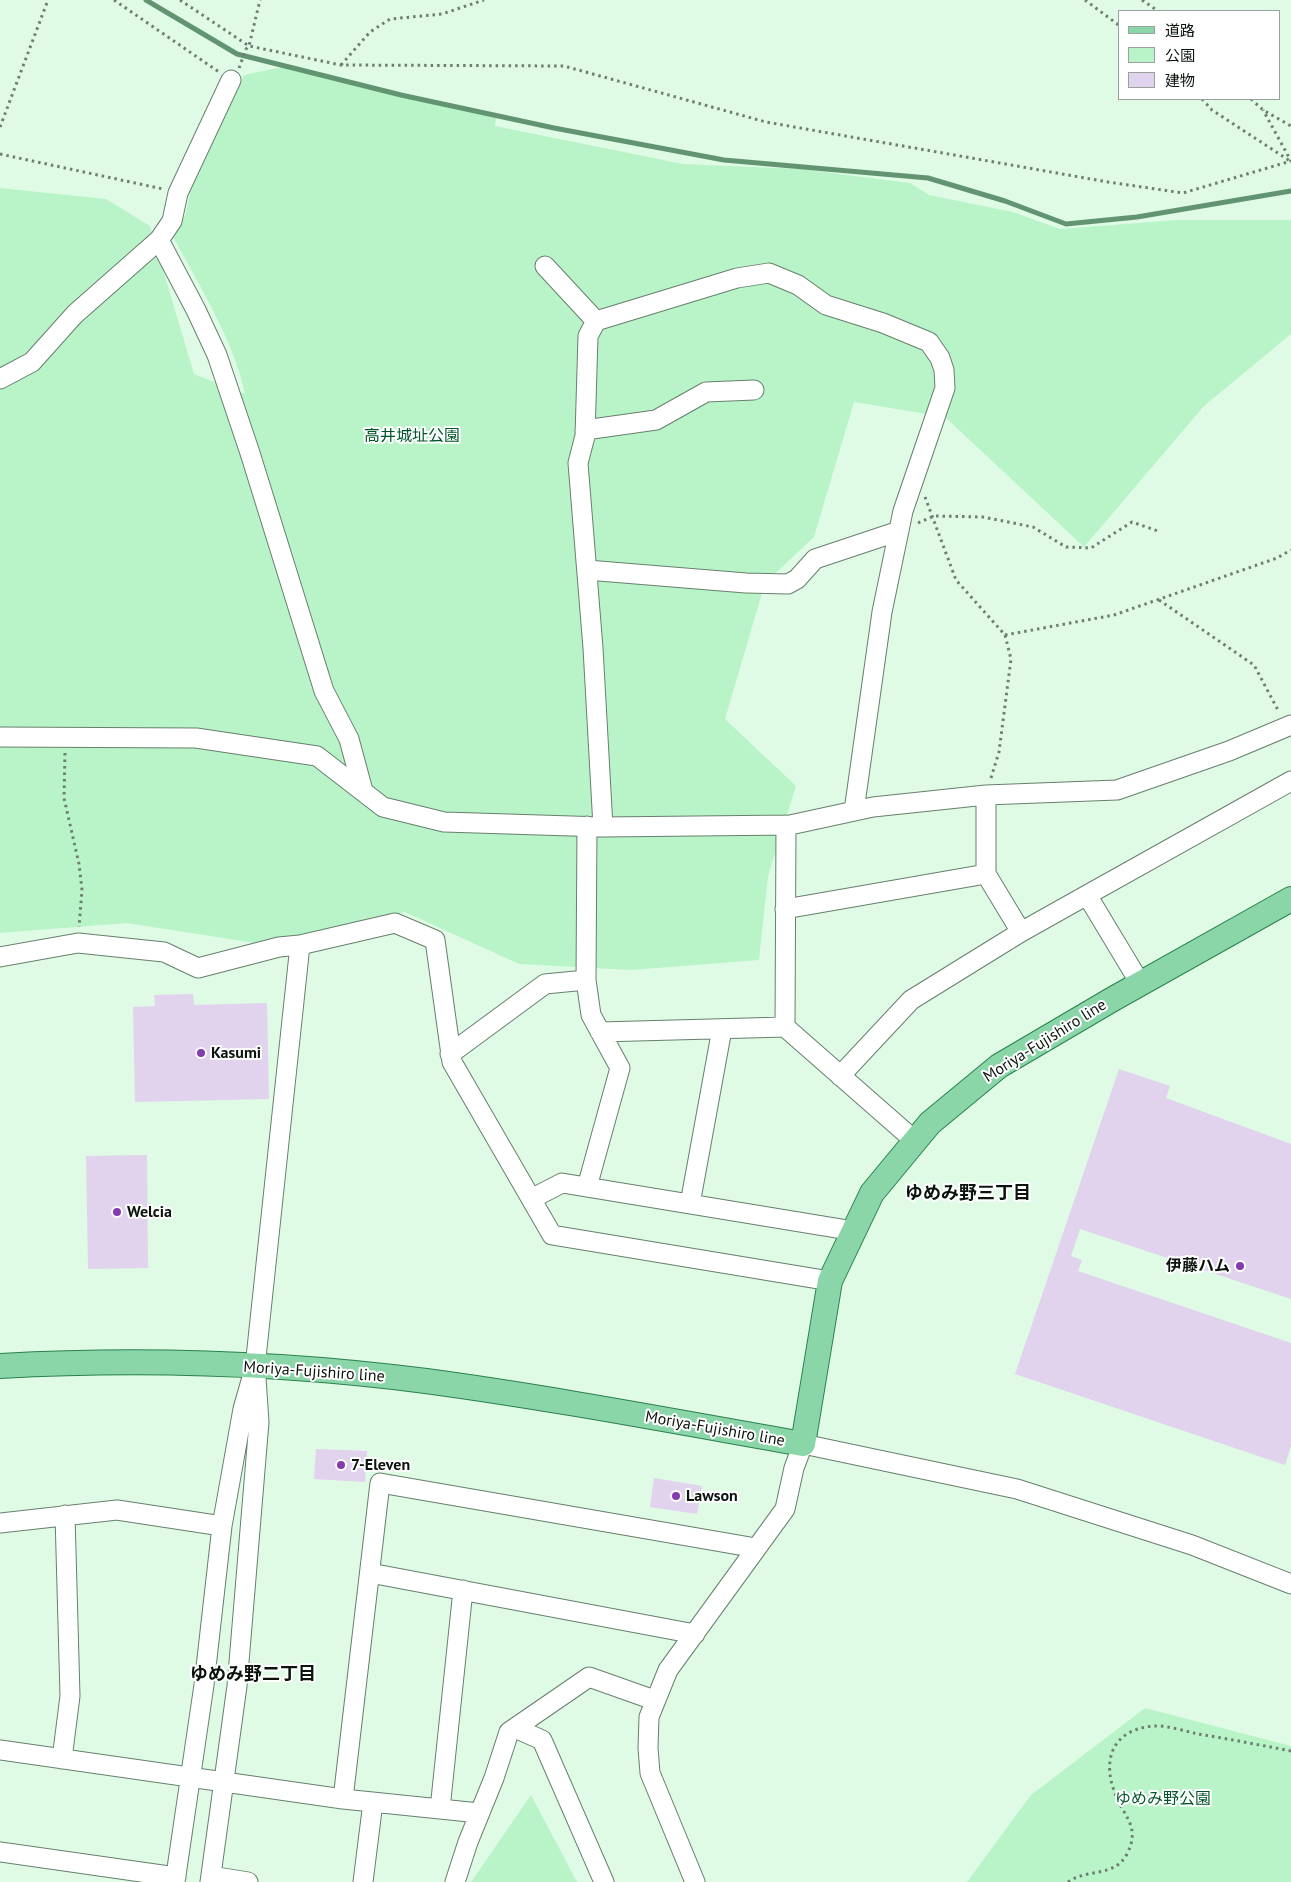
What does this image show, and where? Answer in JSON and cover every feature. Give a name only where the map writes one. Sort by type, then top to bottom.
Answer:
[{"type":"main road","name":"Moriya-Fujishiro line","points":[[0,1366],[59,1362],[308,1369],[426,1381],[803,1444],[830,1280],[872,1193],[930,1124],[999,1066],[1140,983],[1291,899]]},
{"type":"street","points":[[0,379],[32,362],[75,314],[159,240],[172,221],[178,192],[235,74]]},
{"type":"street","points":[[159,240],[196,310],[217,356],[250,453],[324,691],[349,739],[364,791]]},
{"type":"street","points":[[545,266],[596,321]]},
{"type":"street","points":[[587,1187],[620,1068],[591,1015],[586,980],[595,827],[587,570],[578,464],[585,430],[588,336],[596,321],[737,278],[769,273],[798,285],[826,305],[883,323],[929,342],[940,358],[944,370],[945,388],[915,473],[899,531],[882,612],[854,811]]},
{"type":"street","points":[[585,430],[656,420],[706,392],[754,390]]},
{"type":"street","points":[[587,570],[746,584],[788,584],[797,579],[815,559],[899,531]]},
{"type":"street","points":[[0,737],[196,738],[317,756],[382,807],[444,822],[595,827],[786,825],[854,811],[986,796],[1117,790],[1290,731]]},
{"type":"street","points":[[840,1076],[911,1000],[1021,932],[1291,781]]},
{"type":"street","points":[[986,796],[986,874],[1021,932]]},
{"type":"street","points":[[784,1027],[786,825]]},
{"type":"street","points":[[785,909],[986,874]]},
{"type":"street","points":[[1087,895],[1140,983]]},
{"type":"street","points":[[0,957],[78,943],[164,952],[198,968],[280,947],[300,945],[395,923],[435,940],[452,1062],[552,1235],[830,1280]]},
{"type":"street","points":[[0,1852],[176,1879],[189,1777],[204,1685],[222,1526],[243,1409],[255,1367],[300,945]]},
{"type":"street","points":[[450,1054],[546,984],[586,980]]},
{"type":"street","points":[[600,1032],[784,1027],[915,1141]]},
{"type":"street","points":[[690,1204],[722,1029]]},
{"type":"street","points":[[531,1199],[562,1183],[854,1231]]},
{"type":"street","points":[[248,1882],[211,1879],[237,1686],[259,1422],[255,1367]]},
{"type":"street","points":[[695,1882],[650,1773],[648,1748],[649,1717],[654,1700],[668,1670],[696,1634],[785,1508],[794,1468],[803,1444],[1017,1489],[1192,1545],[1291,1584]]},
{"type":"street","points":[[343,1799],[380,1483],[756,1548]]},
{"type":"street","points":[[0,1522],[117,1510],[222,1526]]},
{"type":"street","points":[[62,1759],[70,1696],[66,1515]]},
{"type":"street","points":[[370,1573],[696,1634]]},
{"type":"street","points":[[440,1809],[463,1590]]},
{"type":"street","points":[[455,1882],[479,1813],[494,1778],[508,1732],[589,1677],[654,1700]]},
{"type":"street","points":[[515,1728],[542,1740],[604,1882]]},
{"type":"street","points":[[0,1750],[343,1799],[479,1813]]},
{"type":"street","points":[[363,1882],[373,1802]]},
{"type":"path","points":[[0,127],[48,0]]},
{"type":"path","points":[[114,0],[235,74],[247,47],[260,0]]},
{"type":"path","points":[[180,0],[247,47],[341,65],[564,66],[766,122],[1108,182],[1183,193],[1291,161]]},
{"type":"path","points":[[341,65],[370,32],[390,19],[435,16],[484,0]]},
{"type":"path","points":[[1085,0],[1118,25]]},
{"type":"path","points":[[1142,0],[1157,10]]},
{"type":"path","points":[[1203,100],[1212,110],[1291,161]]},
{"type":"path","points":[[1252,100],[1263,110],[1291,126]]},
{"type":"path","points":[[1263,110],[1291,161]]},
{"type":"path","points":[[0,154],[178,192]]},
{"type":"path","points":[[915,473],[934,516],[956,580],[1005,634],[1011,659],[999,752],[986,796]]},
{"type":"path","points":[[899,531],[934,516],[983,517],[1033,527],[1066,546],[1091,548],[1112,532],[1132,522],[1158,531]]},
{"type":"path","points":[[1005,634],[1114,614],[1277,558],[1291,550]]},
{"type":"path","points":[[1158,600],[1254,665],[1290,731]]},
{"type":"path","points":[[65,737],[64,798],[79,864],[82,890],[78,943]]},
{"type":"path","points":[[1068,1882],[1076,1876],[1102,1873],[1117,1866],[1127,1854],[1133,1838],[1132,1824],[1117,1799],[1112,1786],[1109,1759],[1115,1744],[1126,1734],[1137,1729],[1160,1726],[1291,1751]]},
{"type":"green space","name":"高井城址公園","points":[[287,66],[496,118],[495,126],[683,164],[800,169],[910,183],[929,195],[1013,212],[1060,229],[1177,220],[1291,220],[1291,334],[1204,406],[1084,547],[945,417],[854,402],[814,537],[765,583],[725,719],[796,786],[768,876],[759,960],[631,970],[519,964],[405,912],[274,946],[127,923],[0,933],[0,188],[106,199],[150,226],[194,374],[245,394],[240,374],[224,333],[204,292],[172,235],[185,216],[191,188],[244,75]]},
{"type":"green space","name":"ゆめみ野公園","points":[[1145,1708],[1291,1746],[1291,1882],[967,1882],[1031,1795]]},
{"type":"green space","points":[[531,1795],[577,1882],[471,1882]]},
{"type":"building","name":"Kasumi","points":[[193,994],[194,1005],[267,1003],[269,1099],[135,1102],[133,1007],[155,1006],[154,995]]},
{"type":"building","name":"伊藤ハム","points":[[1119,1069],[1170,1086],[1166,1098],[1291,1144],[1291,1299],[1080,1229],[1071,1256],[1082,1260],[1078,1271],[1291,1343],[1291,1446],[1285,1465],[1015,1374]]},
{"type":"building","name":"Welcia","points":[[147,1155],[148,1268],[88,1269],[86,1156]]},
{"type":"building","name":"7-Eleven","points":[[316,1449],[367,1451],[365,1482],[314,1479]]},
{"type":"building","name":"Lawson","points":[[654,1478],[702,1486],[697,1514],[650,1507]]},
{"type":"waterway","points":[[146,0],[237,54],[401,95],[554,128],[724,160],[928,178],[1005,201],[1066,224],[1137,217],[1291,191]]},
{"type":"place","name":"Kasumi","points":[[201,1053]]},
{"type":"place","name":"Welcia","points":[[117,1212]]},
{"type":"place","name":"伊藤ハム","points":[[1240,1266]]},
{"type":"place","name":"7-Eleven","points":[[341,1465]]},
{"type":"place","name":"Lawson","points":[[676,1496]]},
{"type":"district","name":"ゆめみ野三丁目","points":[[968,1194]]},
{"type":"district","name":"ゆめみ野二丁目","points":[[253,1675]]}]
